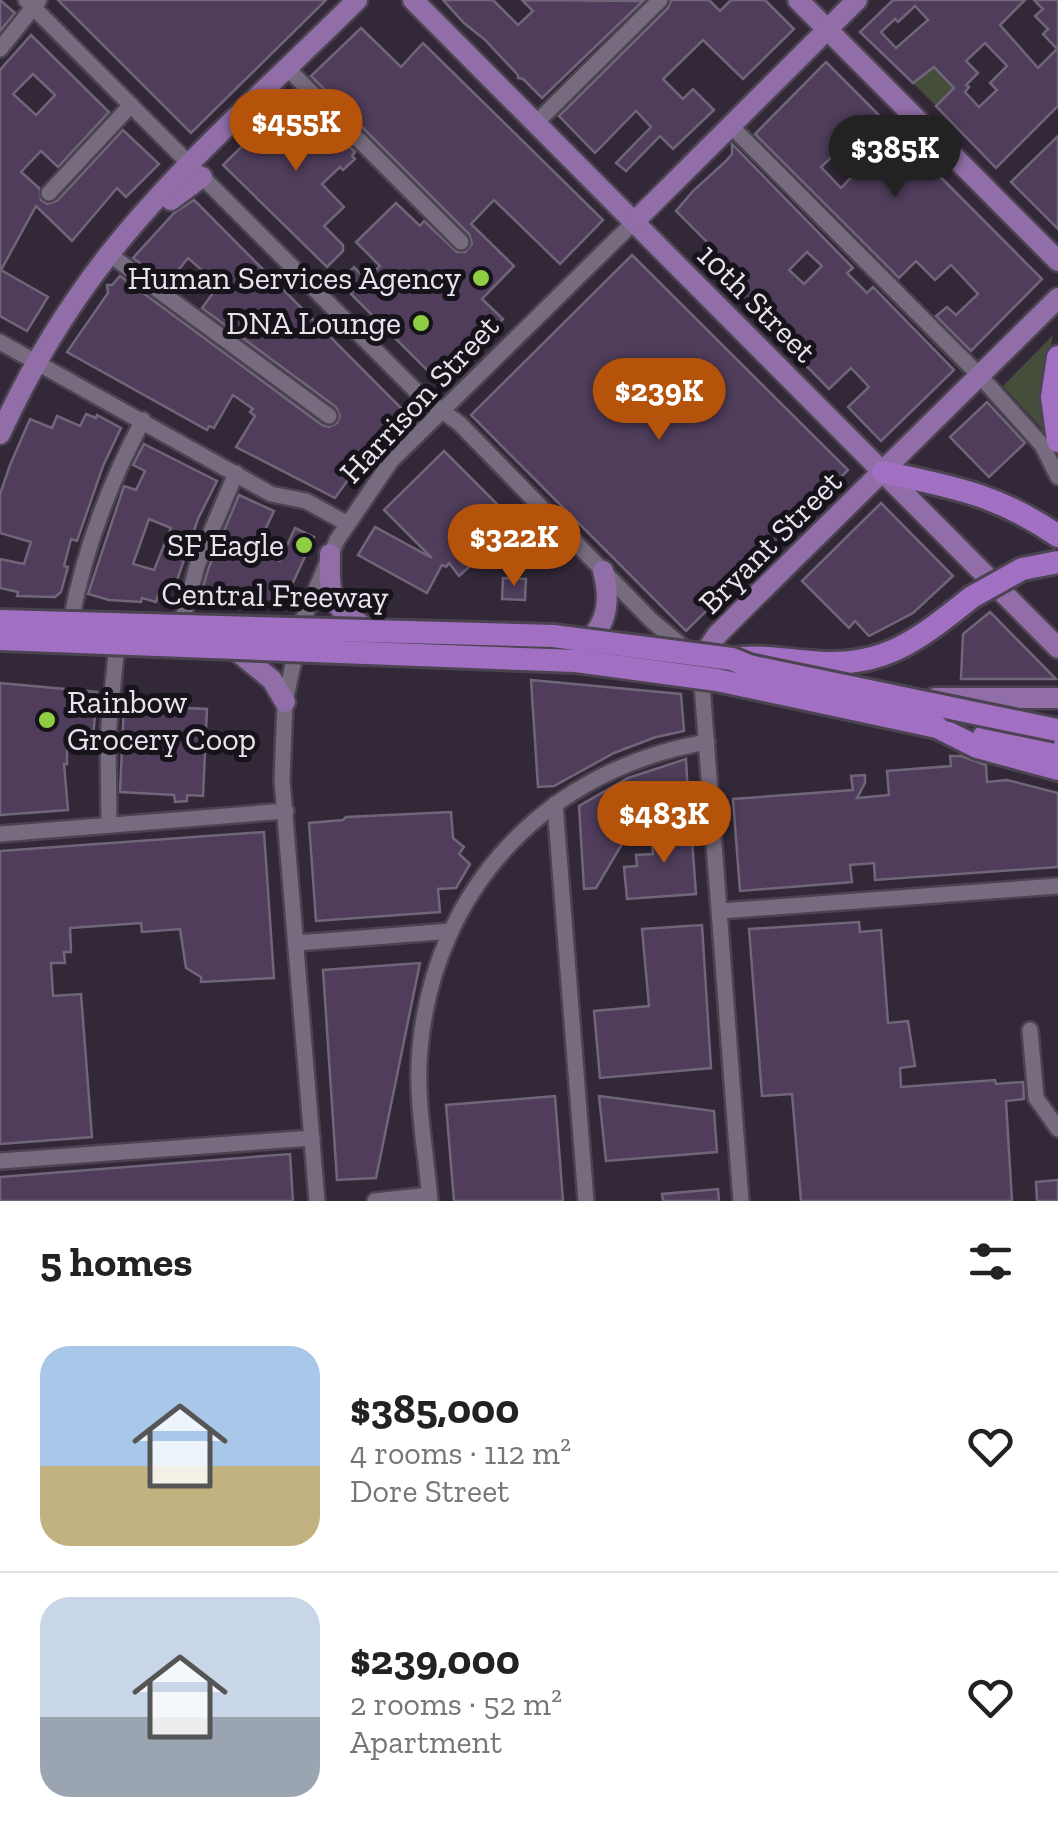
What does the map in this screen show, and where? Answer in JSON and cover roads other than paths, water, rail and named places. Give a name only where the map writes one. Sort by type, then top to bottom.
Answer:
[{"type":"highway","points":[[1058,357],[1052,408],[1058,441]]},
{"type":"highway","points":[[882,472],[972,491],[1010,506],[1058,536]]},
{"type":"highway","name":"Central Freeway","points":[[0,620],[553,636],[732,658],[752,656],[846,664],[879,658],[914,641],[998,580],[1033,566],[1058,562]]},
{"type":"highway","name":"Central Freeway","points":[[0,640],[576,660],[682,674],[936,726]]},
{"type":"highway","points":[[732,658],[750,666],[1058,730]]},
{"type":"highway","points":[[936,726],[1058,750]]},
{"type":"highway","points":[[936,726],[977,747],[1058,770]]},
{"type":"main road","points":[[0,434],[36,362],[109,254],[136,222],[196,172],[288,69],[357,0]]},
{"type":"main road","points":[[311,46],[332,42],[374,0]]},
{"type":"main road","name":"10th Street","points":[[413,0],[1058,648]]},
{"type":"main road","points":[[798,0],[1058,261]]},
{"type":"main road","name":"Harrison Street","points":[[634,222],[857,0]]},
{"type":"main road","name":"Bryant Street","points":[[701,669],[717,636],[1058,298]]},
{"type":"main road","points":[[330,554],[329,587],[333,600],[372,632]]},
{"type":"main road","points":[[586,641],[598,630],[607,606],[603,571]]},
{"type":"main road","points":[[0,620],[181,625],[297,640],[701,669],[914,698],[1058,698]]},
{"type":"main road","points":[[0,640],[232,647],[372,632],[586,641],[909,718],[964,722],[1058,718]]},
{"type":"main road","points":[[232,647],[272,680],[285,702]]},
{"type":"street","points":[[536,123],[660,0]]},
{"type":"street","points":[[0,49],[33,3],[196,172],[424,399],[490,454],[701,669],[742,1201]]},
{"type":"street","points":[[288,69],[461,242]]},
{"type":"street","points":[[48,193],[131,106]]},
{"type":"street","points":[[731,126],[980,376],[1042,445],[1058,476]]},
{"type":"street","name":"Harrison Street","points":[[316,1201],[282,754],[285,702],[297,640],[346,523],[391,461],[634,222]]},
{"type":"street","points":[[109,254],[329,416]]},
{"type":"street","points":[[0,342],[271,494],[306,502],[346,523]]},
{"type":"street","points":[[71,622],[79,578],[100,514],[143,420]]},
{"type":"street","points":[[181,625],[198,563],[236,474]]},
{"type":"street","points":[[110,825],[108,735],[117,644]]},
{"type":"street","points":[[375,1201],[396,1196],[430,1198],[418,1070],[422,1030],[436,971],[475,886],[530,824],[555,804],[630,762],[707,742]]},
{"type":"street","points":[[555,804],[586,1201]]},
{"type":"street","points":[[0,834],[286,810]]},
{"type":"street","points":[[721,910],[1058,886]]},
{"type":"street","points":[[297,943],[451,932]]},
{"type":"street","points":[[1030,1030],[1036,1098],[1058,1129]]},
{"type":"street","points":[[0,1162],[312,1138]]},
{"type":"place","name":"Human Services Agency","points":[[481,278]]},
{"type":"place","name":"DNA Lounge","points":[[421,323]]},
{"type":"place","name":"SF Eagle","points":[[304,545]]},
{"type":"place","name":"Rainbow Grocery Coop","points":[[47,720]]}]
